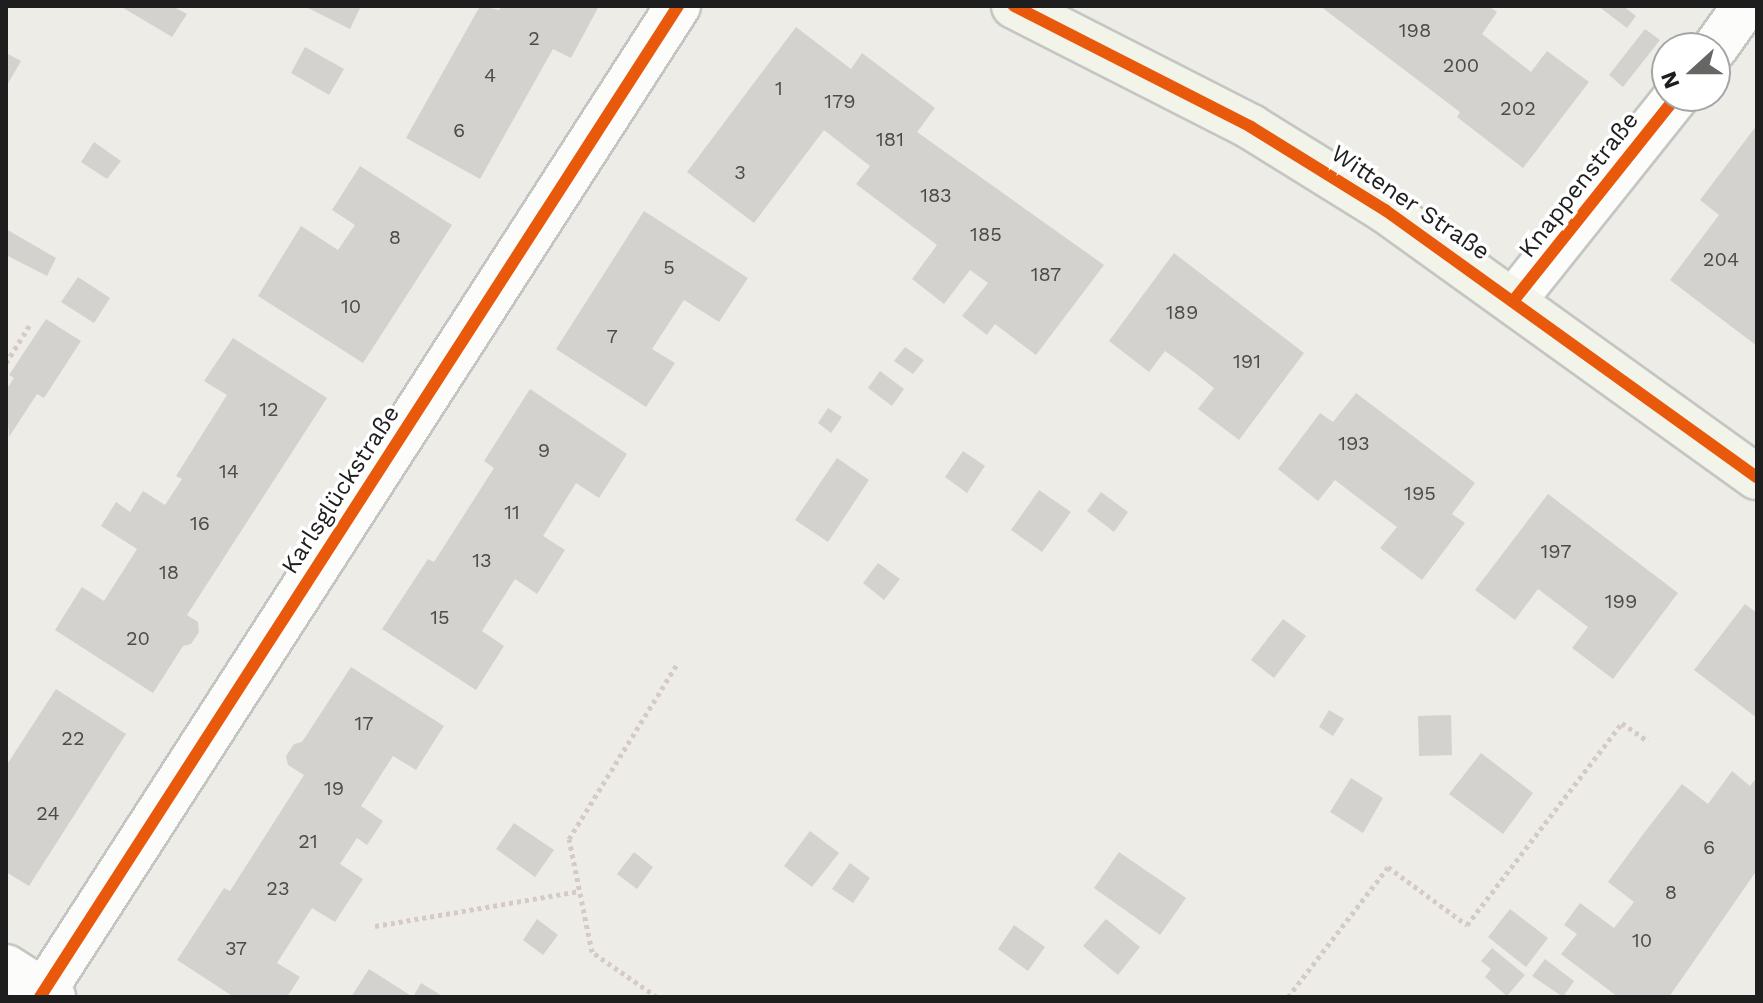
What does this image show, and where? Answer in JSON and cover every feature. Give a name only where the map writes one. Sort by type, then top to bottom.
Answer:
[{"type":"main road","name":"Wittener Straße","points":[[1014,6],[1251,127],[1385,210],[1757,477]]},
{"type":"street","name":"Karlsglückstraße","points":[[46,995],[678,6]]},
{"type":"street","points":[[1726,32],[1745,6]]},
{"type":"street","name":"Knappenstraße","points":[[1514,300],[1664,112]]},
{"type":"street","points":[[6,967],[46,995]]},
{"type":"path","points":[[6,363],[31,323]]},
{"type":"path","points":[[657,997],[592,952],[569,839],[677,664]]},
{"type":"path","points":[[1288,997],[1388,867],[1467,925],[1622,723],[1648,741]]},
{"type":"path","points":[[375,926],[579,891]]},
{"type":"building","points":[[120,6],[172,6],[187,14],[172,37]]},
{"type":"building","points":[[304,6],[361,6],[350,29]]},
{"type":"building","points":[[480,6],[499,10],[502,6],[599,6],[571,58],[553,49],[480,179],[406,138]]},
{"type":"building","points":[[1320,6],[1488,6],[1497,12],[1482,34],[1531,72],[1547,51],[1589,82],[1523,168],[1457,117],[1460,112]]},
{"type":"building","points":[[1598,6],[1623,6],[1636,16],[1627,28]]},
{"type":"building","points":[[796,27],[851,69],[862,53],[935,108],[917,132],[1104,265],[1036,355],[995,324],[987,335],[962,316],[988,283],[970,270],[944,304],[912,279],[937,245],[856,184],[870,166],[824,130],[754,223],[687,172]]},
{"type":"building","points":[[1645,29],[1651,33],[1651,51],[1623,87],[1609,75]]},
{"type":"building","points":[[305,47],[344,69],[329,95],[291,73]]},
{"type":"building","points":[[6,53],[21,61],[6,87]]},
{"type":"building","points":[[1757,125],[1757,346],[1670,280],[1719,215],[1700,200]]},
{"type":"building","points":[[94,142],[121,161],[107,179],[81,162]]},
{"type":"building","points":[[360,166],[452,225],[363,363],[258,296],[301,226],[338,250],[355,225],[332,210]]},
{"type":"building","points":[[644,211],[748,278],[719,322],[684,300],[652,349],[675,363],[646,407],[556,349]]},
{"type":"building","points":[[6,229],[56,258],[47,276],[6,255]]},
{"type":"building","points":[[1174,253],[1304,353],[1239,440],[1198,409],[1214,388],[1190,369],[1165,351],[1149,372],[1109,341]]},
{"type":"building","points":[[78,277],[110,298],[94,323],[61,302]]},
{"type":"building","points":[[46,319],[81,341],[44,398],[37,394],[9,437],[6,390],[14,378],[9,375]]},
{"type":"building","points":[[233,338],[327,398],[187,615],[198,622],[199,632],[191,644],[183,646],[153,693],[55,630],[82,587],[104,601],[137,549],[101,526],[116,502],[130,512],[143,491],[165,505],[182,479],[176,476],[227,395],[204,381]]},
{"type":"building","points":[[905,347],[924,360],[913,374],[894,361]]},
{"type":"building","points":[[880,371],[904,389],[892,406],[868,388]]},
{"type":"building","points":[[530,389],[627,454],[599,498],[576,483],[543,536],[565,550],[537,594],[515,579],[482,631],[504,646],[476,690],[382,629],[428,559],[434,562],[494,468],[484,461]]},
{"type":"building","points":[[1356,393],[1475,483],[1452,514],[1465,523],[1422,580],[1380,548],[1397,527],[1335,480],[1318,501],[1278,469],[1320,413],[1333,422]]},
{"type":"building","points":[[828,408],[842,417],[831,433],[818,423]]},
{"type":"building","points":[[963,451],[985,466],[967,493],[945,477]]},
{"type":"building","points":[[837,458],[869,480],[828,542],[795,520]]},
{"type":"building","points":[[1039,490],[1071,512],[1042,552],[1011,530]]},
{"type":"building","points":[[1101,492],[1128,512],[1114,532],[1087,511]]},
{"type":"building","points":[[1548,494],[1678,593],[1613,679],[1572,648],[1588,627],[1538,589],[1515,620],[1475,590]]},
{"type":"building","points":[[878,563],[900,579],[884,600],[863,583]]},
{"type":"building","points":[[1745,604],[1757,613],[1757,718],[1694,670]]},
{"type":"building","points":[[1283,619],[1306,636],[1274,678],[1251,660]]},
{"type":"building","points":[[351,667],[444,726],[416,770],[393,756],[361,806],[383,821],[367,845],[357,838],[340,864],[363,879],[335,922],[312,908],[277,963],[300,977],[287,997],[234,997],[177,960],[224,888],[230,891],[304,775],[288,765],[286,756],[294,744],[302,742]]},
{"type":"building","points":[[56,689],[126,734],[29,886],[6,872],[6,766]]},
{"type":"building","points":[[1329,710],[1344,719],[1333,736],[1319,727]]},
{"type":"building","points":[[1451,715],[1452,755],[1419,756],[1418,716]]},
{"type":"building","points":[[1481,753],[1533,793],[1503,834],[1449,794]]},
{"type":"building","points":[[1732,771],[1750,786],[1757,777],[1757,870],[1669,997],[1618,997],[1561,954],[1577,934],[1564,925],[1580,903],[1614,928],[1634,902],[1608,882],[1644,833],[1682,784],[1708,804]]},
{"type":"building","points":[[1351,778],[1383,798],[1363,833],[1330,812]]},
{"type":"building","points":[[514,823],[554,850],[535,877],[496,849]]},
{"type":"building","points":[[810,831],[839,853],[812,887],[784,866]]},
{"type":"building","points":[[634,852],[653,867],[637,889],[617,874]]},
{"type":"building","points":[[1119,852],[1186,898],[1160,935],[1094,888]]},
{"type":"building","points":[[850,863],[870,878],[853,903],[832,889]]},
{"type":"building","points":[[1510,909],[1548,938],[1526,967],[1488,937]]},
{"type":"building","points":[[537,919],[558,935],[543,955],[523,940]]},
{"type":"building","points":[[1106,919],[1140,947],[1118,975],[1083,946]]},
{"type":"building","points":[[1014,925],[1045,947],[1028,971],[998,949]]},
{"type":"building","points":[[1492,948],[1525,975],[1507,996],[1485,977],[1491,969],[1481,961]]},
{"type":"building","points":[[1545,959],[1574,981],[1563,997],[1532,976]]},
{"type":"building","points":[[369,969],[413,997],[351,997]]},
{"type":"building","points":[[421,983],[444,997],[413,997]]},
{"type":"cycle path","points":[[40,997],[678,6]]},
{"type":"cycle path","points":[[1014,6],[1251,127],[1385,210],[1757,477]]},
{"type":"cycle path","points":[[1514,300],[1664,112]]}]
